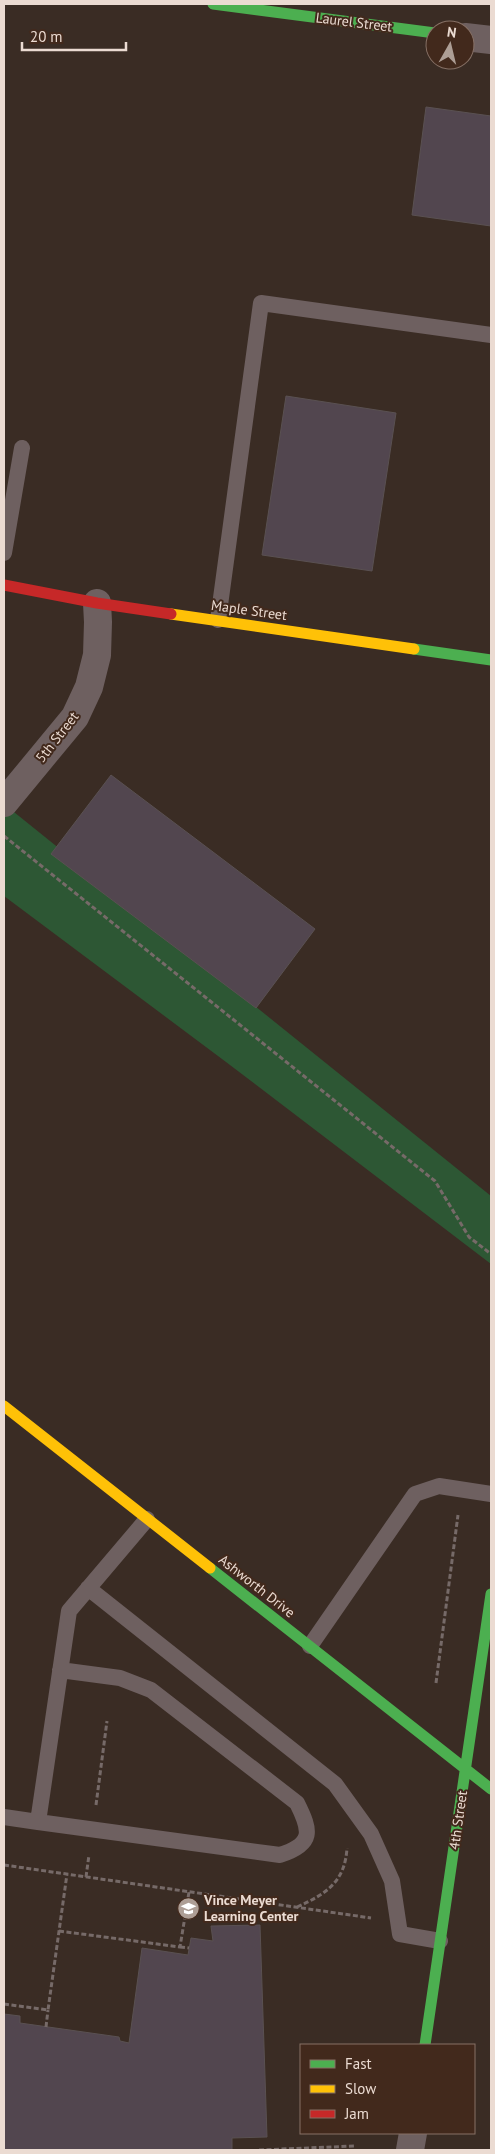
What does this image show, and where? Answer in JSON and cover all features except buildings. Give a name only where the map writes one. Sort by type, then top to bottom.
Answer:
[{"type":"street","name":"Laurel Street","points":[[214,4],[425,32]]},
{"type":"street","points":[[475,38],[491,40]]},
{"type":"street","name":"Maple Street","points":[[4,585],[96,603],[491,660]]},
{"type":"street","name":"5th Street","points":[[4,803],[75,717],[85,694],[97,655],[98,622],[96,603]]},
{"type":"street","name":"Ashworth Drive","points":[[4,1406],[491,1789]]},
{"type":"street","name":"4th Street","points":[[425,2044],[465,1768],[484,1690],[491,1594]]},
{"type":"street","points":[[410,2150],[412,2134]]},
{"type":"lane","points":[[218,620],[261,303],[491,335]]},
{"type":"lane","points":[[4,552],[22,448]]},
{"type":"lane","points":[[310,1646],[415,1494],[438,1486],[491,1494]]},
{"type":"lane","points":[[38,1822],[69,1611],[147,1518]]},
{"type":"lane","points":[[88,1588],[335,1784],[371,1834],[392,1881],[400,1934],[440,1941]]},
{"type":"lane","points":[[4,1817],[280,1855],[297,1850],[305,1840],[307,1822],[297,1803],[151,1690],[120,1678],[60,1670]]},
{"type":"path","points":[[4,836],[435,1181],[469,1237],[491,1254]]},
{"type":"path","points":[[436,1683],[458,1512]]},
{"type":"path","points":[[86,1877],[107,1721]]},
{"type":"path","points":[[297,1908],[319,1897],[336,1883],[346,1861],[347,1842]]},
{"type":"path","points":[[4,1865],[372,1918]]},
{"type":"path","points":[[46,2026],[67,1874]]},
{"type":"path","points":[[180,1947],[189,1892]]},
{"type":"path","points":[[59,1931],[189,1948]]},
{"type":"path","points":[[4,2004],[48,2010]]},
{"type":"path","points":[[259,2150],[356,2146]]},
{"type":"green space","points":[[4,804],[491,1196],[491,1264],[4,896]]},
{"type":"traffic: fast","points":[[213,4],[425,32]]},
{"type":"traffic: fast","points":[[414,649],[491,660]]},
{"type":"traffic: fast","points":[[210,1568],[491,1789]]},
{"type":"traffic: fast","points":[[425,2044],[491,1594]]},
{"type":"traffic: slow","points":[[171,614],[414,649]]},
{"type":"traffic: slow","points":[[4,1406],[210,1568]]},
{"type":"traffic: jam","points":[[4,585],[97,603],[171,614]]},
{"type":"place","name":"Vince Meyer Learning Center","points":[[188,1908]]}]
